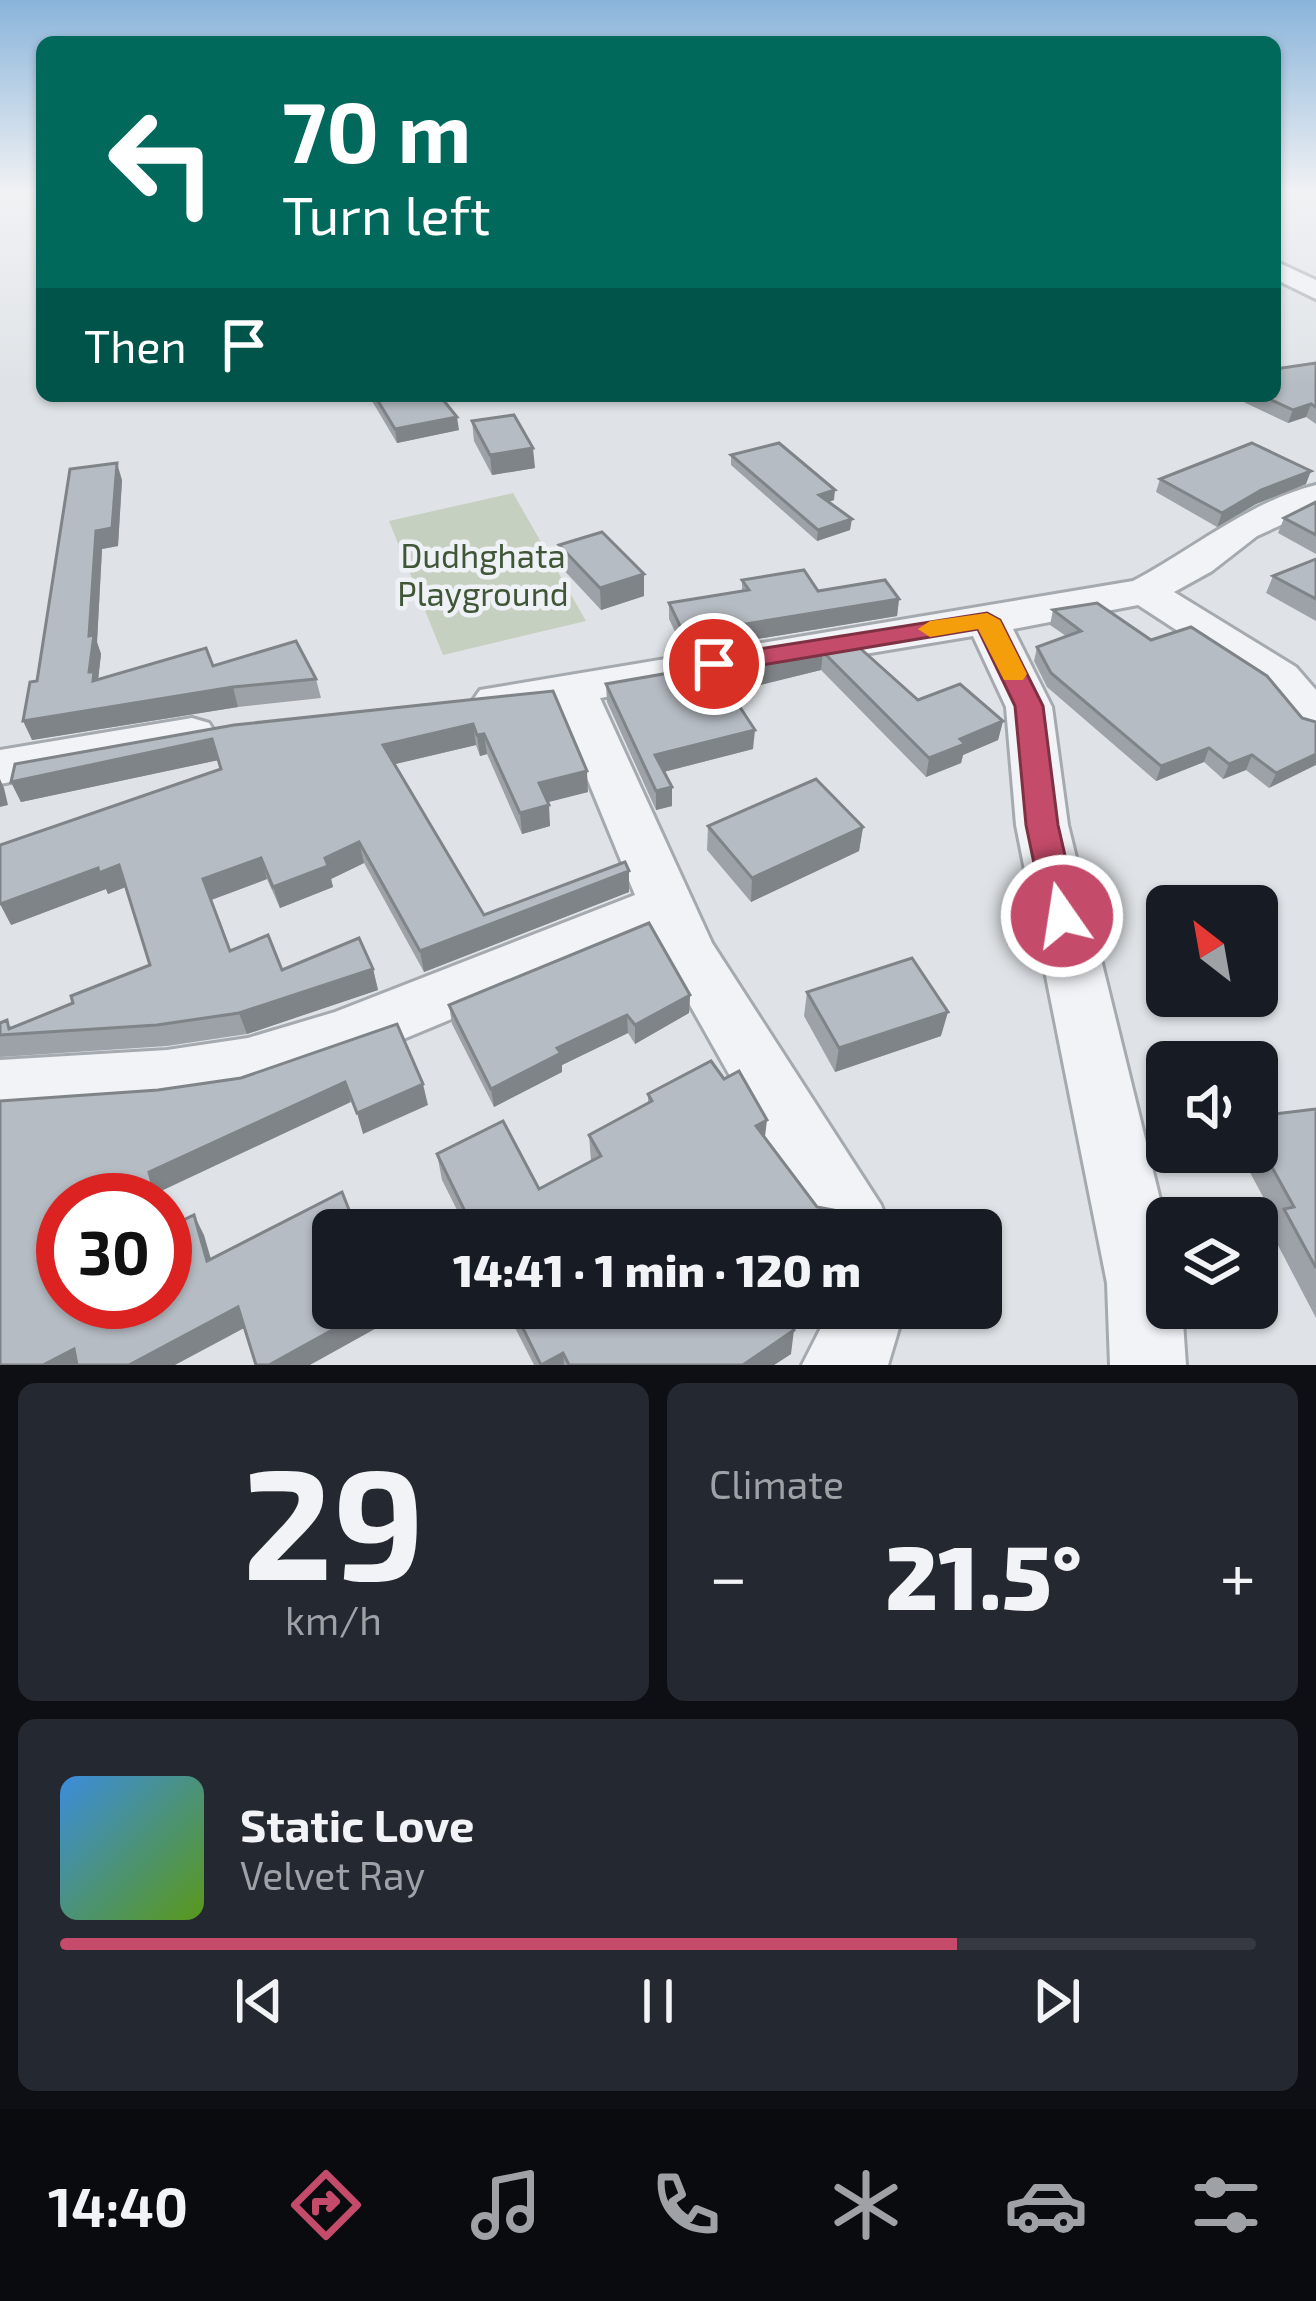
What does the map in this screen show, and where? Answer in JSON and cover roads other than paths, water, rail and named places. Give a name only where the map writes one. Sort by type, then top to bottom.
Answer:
[{"type":"street","points":[[1281,271],[1316,291]]},
{"type":"street","points":[[454,705],[1145,591],[1198,563],[1244,528],[1316,496]]},
{"type":"street","points":[[1145,591],[1280,677],[1316,719]]},
{"type":"street","points":[[987,620],[1029,706],[1042,825],[1144,1282],[1148,1365]]},
{"type":"street","points":[[573,689],[688,955],[843,1209]]},
{"type":"street","points":[[0,766],[239,726]]},
{"type":"street","points":[[0,1089],[167,1078],[248,1066],[343,1036],[666,906]]},
{"type":"street","points":[[840,1365],[863,1329]]},
{"type":"park label","name":"Dudhghata Playground","points":[[483,575]]}]
